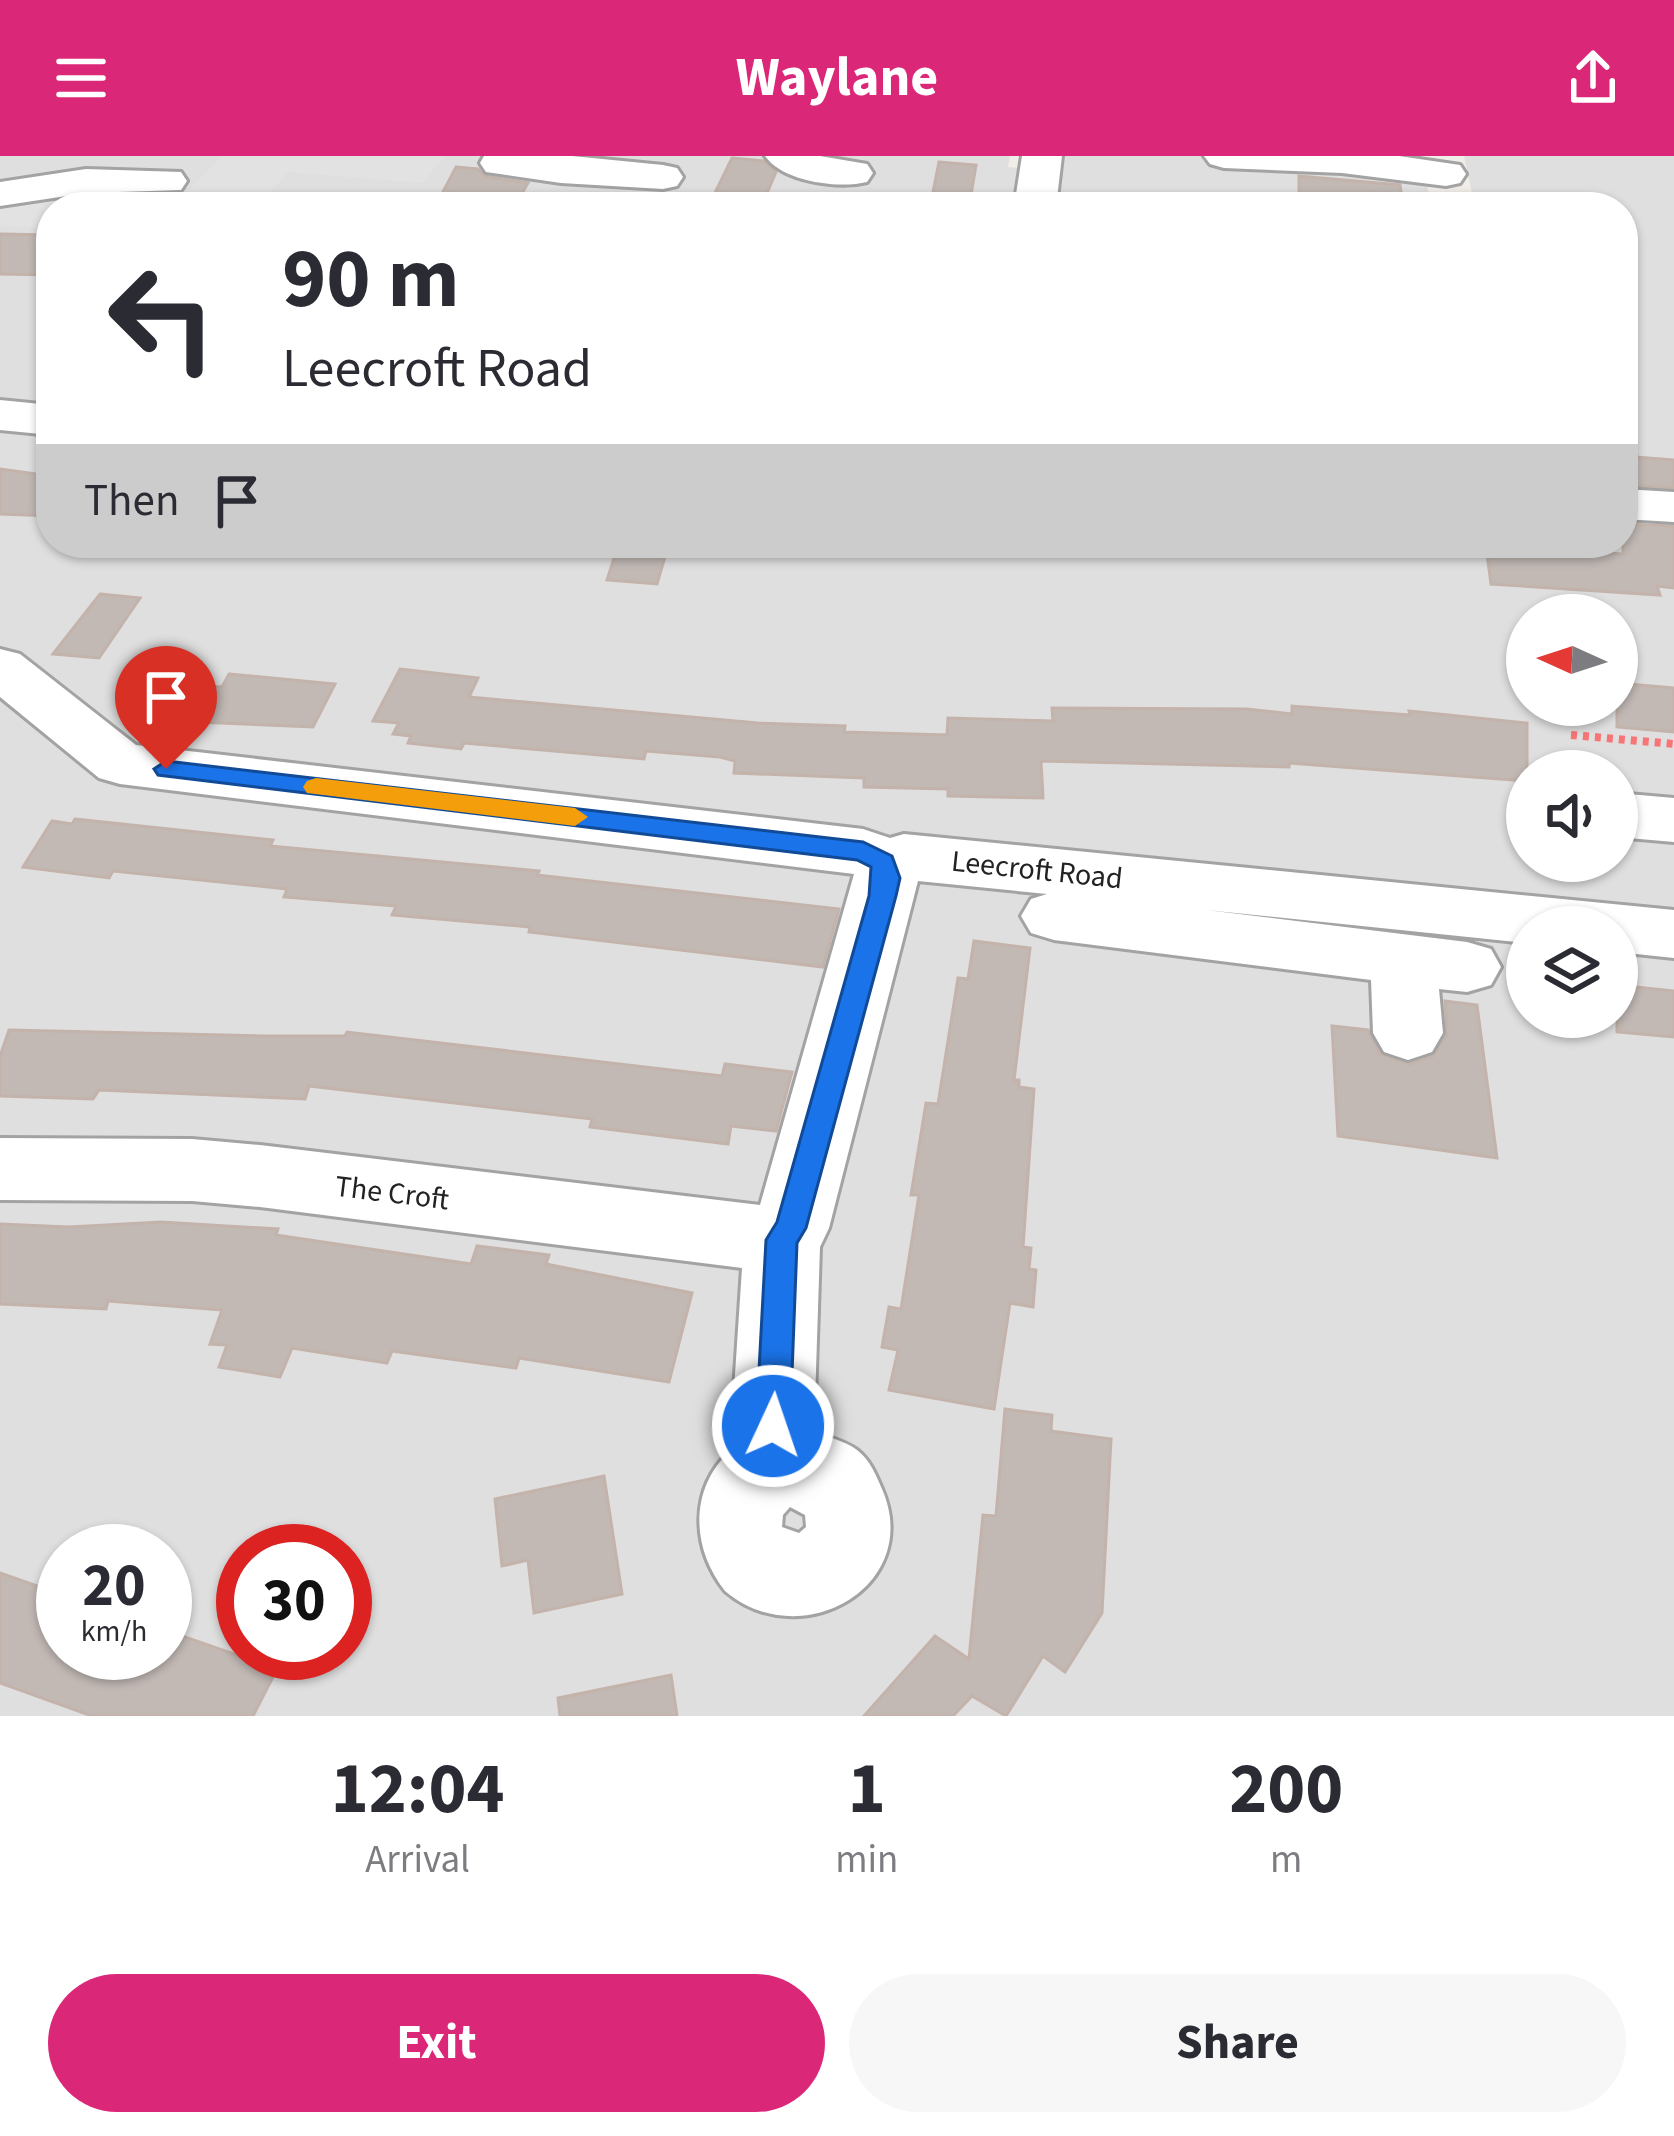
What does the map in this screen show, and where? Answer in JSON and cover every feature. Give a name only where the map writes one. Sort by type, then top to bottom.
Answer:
[{"type":"street","points":[[1037,192],[1042,156]]},
{"type":"street","points":[[1224,156],[1342,161],[1447,179]]},
{"type":"street","points":[[800,159],[853,173]]},
{"type":"street","points":[[488,160],[562,171],[663,177]]},
{"type":"street","points":[[0,194],[51,171],[86,181],[167,181]]},
{"type":"street","points":[[0,415],[36,419]]},
{"type":"street","points":[[1638,505],[1674,507]]},
{"type":"street","name":"Leecroft Road","points":[[0,667],[120,764],[863,851],[883,879],[904,857],[1506,916]]},
{"type":"street","points":[[1638,817],[1674,820]]},
{"type":"street","points":[[771,1473],[782,1240],[791,1228],[883,879],[1436,963],[1408,1033]]},
{"type":"street","name":"Leecroft Road","points":[[1638,930],[1674,934]]},
{"type":"street","name":"The Croft","points":[[0,1169],[238,1174],[782,1240]]},
{"type":"path","points":[[1571,735],[1674,744]]},
{"type":"shaded area","points":[[0,156],[1010,156],[1008,167],[1023,168],[1019,192],[36,192],[36,401],[0,397]]},
{"type":"shaded area","points":[[222,156],[444,156],[423,183],[288,172],[270,192],[186,192]]},
{"type":"shaded area","points":[[1062,156],[1422,156],[1428,192],[1056,192]]},
{"type":"shaded area","points":[[1464,156],[1674,156],[1674,490],[1638,488],[1638,192],[1472,192]]},
{"type":"shaded area","points":[[36,198],[36,227],[0,226],[0,204]]},
{"type":"shaded area","points":[[0,432],[36,436],[36,558],[1638,558],[1638,539],[1674,529],[1674,1716],[0,1716]]},
{"type":"building","points":[[732,158],[764,161],[776,172],[767,192],[715,192]]},
{"type":"building","points":[[939,162],[976,165],[972,192],[933,192]]},
{"type":"building","points":[[456,167],[528,183],[523,192],[443,192]]},
{"type":"building","points":[[1299,176],[1400,185],[1401,192],[1299,192]]},
{"type":"building","points":[[0,234],[36,235],[36,275],[0,274]]},
{"type":"building","points":[[1638,457],[1674,460],[1674,488],[1638,486]]},
{"type":"building","points":[[0,469],[36,474],[36,515],[0,514]]},
{"type":"building","points":[[1638,525],[1674,526],[1674,588],[1657,586],[1660,595],[1491,584],[1488,558],[1638,558]]},
{"type":"building","points":[[614,558],[665,558],[657,584],[607,580]]},
{"type":"building","points":[[100,594],[140,598],[99,658],[53,654]]},
{"type":"building","points":[[400,669],[478,678],[469,697],[758,723],[845,726],[844,732],[947,735],[948,718],[1053,721],[1052,708],[1247,709],[1292,714],[1292,706],[1506,721],[1506,726],[1527,726],[1527,750],[1506,750],[1506,779],[1289,763],[1289,767],[1041,761],[1043,798],[948,796],[948,789],[864,787],[864,778],[734,773],[735,761],[720,757],[646,751],[644,759],[464,743],[461,749],[408,743],[411,736],[393,734],[399,723],[373,721]]},
{"type":"building","points":[[229,674],[335,684],[313,727],[174,721],[193,685],[222,687]]},
{"type":"building","points":[[1638,685],[1674,688],[1674,732],[1617,727],[1638,726]]},
{"type":"building","points":[[75,819],[273,840],[270,846],[539,871],[537,875],[839,909],[823,967],[529,932],[530,927],[392,915],[396,906],[284,897],[287,889],[113,871],[109,878],[23,867],[52,821],[72,824]]},
{"type":"building","points":[[974,941],[1030,948],[1014,1080],[1019,1080],[1019,1087],[1034,1089],[1023,1247],[1031,1248],[1029,1269],[1036,1270],[1033,1307],[1010,1303],[994,1409],[889,1390],[898,1350],[882,1347],[889,1307],[901,1309],[919,1195],[911,1195],[926,1103],[938,1104],[958,978],[968,979]]},
{"type":"building","points":[[1638,987],[1674,991],[1674,1037],[1638,1034]]},
{"type":"building","points":[[1445,1001],[1477,1005],[1497,1158],[1338,1136],[1332,1026],[1368,1030],[1380,1054],[1409,1064],[1433,1056],[1447,1035]]},
{"type":"building","points":[[9,1030],[262,1036],[345,1036],[347,1032],[722,1076],[725,1064],[792,1072],[776,1131],[731,1126],[728,1144],[590,1127],[592,1119],[309,1086],[305,1099],[99,1090],[93,1099],[0,1096],[0,1056]]},
{"type":"building","points":[[161,1222],[278,1229],[276,1235],[471,1264],[477,1246],[549,1255],[546,1264],[692,1293],[669,1382],[519,1358],[516,1368],[392,1351],[387,1363],[292,1348],[280,1377],[219,1367],[227,1345],[210,1344],[222,1310],[108,1301],[106,1309],[0,1304],[0,1224],[69,1227]]},
{"type":"building","points":[[1005,1409],[1052,1415],[1051,1431],[1111,1439],[1102,1613],[1065,1672],[1043,1656],[1006,1716],[972,1696],[953,1716],[864,1716],[935,1636],[969,1659],[983,1515],[996,1516]]},
{"type":"building","points":[[604,1476],[622,1594],[534,1613],[528,1560],[502,1566],[495,1499]]},
{"type":"building","points":[[0,1573],[36,1586],[36,1680],[192,1680],[192,1639],[216,1648],[216,1680],[271,1680],[253,1716],[92,1716],[0,1683]]},
{"type":"building","points":[[671,1675],[677,1716],[560,1716],[558,1698]]},
{"type":"slow traffic","points":[[316,787],[575,817]]},
{"type":"route","points":[[166,769],[863,851],[883,862],[883,896],[791,1228],[782,1240],[773,1426]]}]
